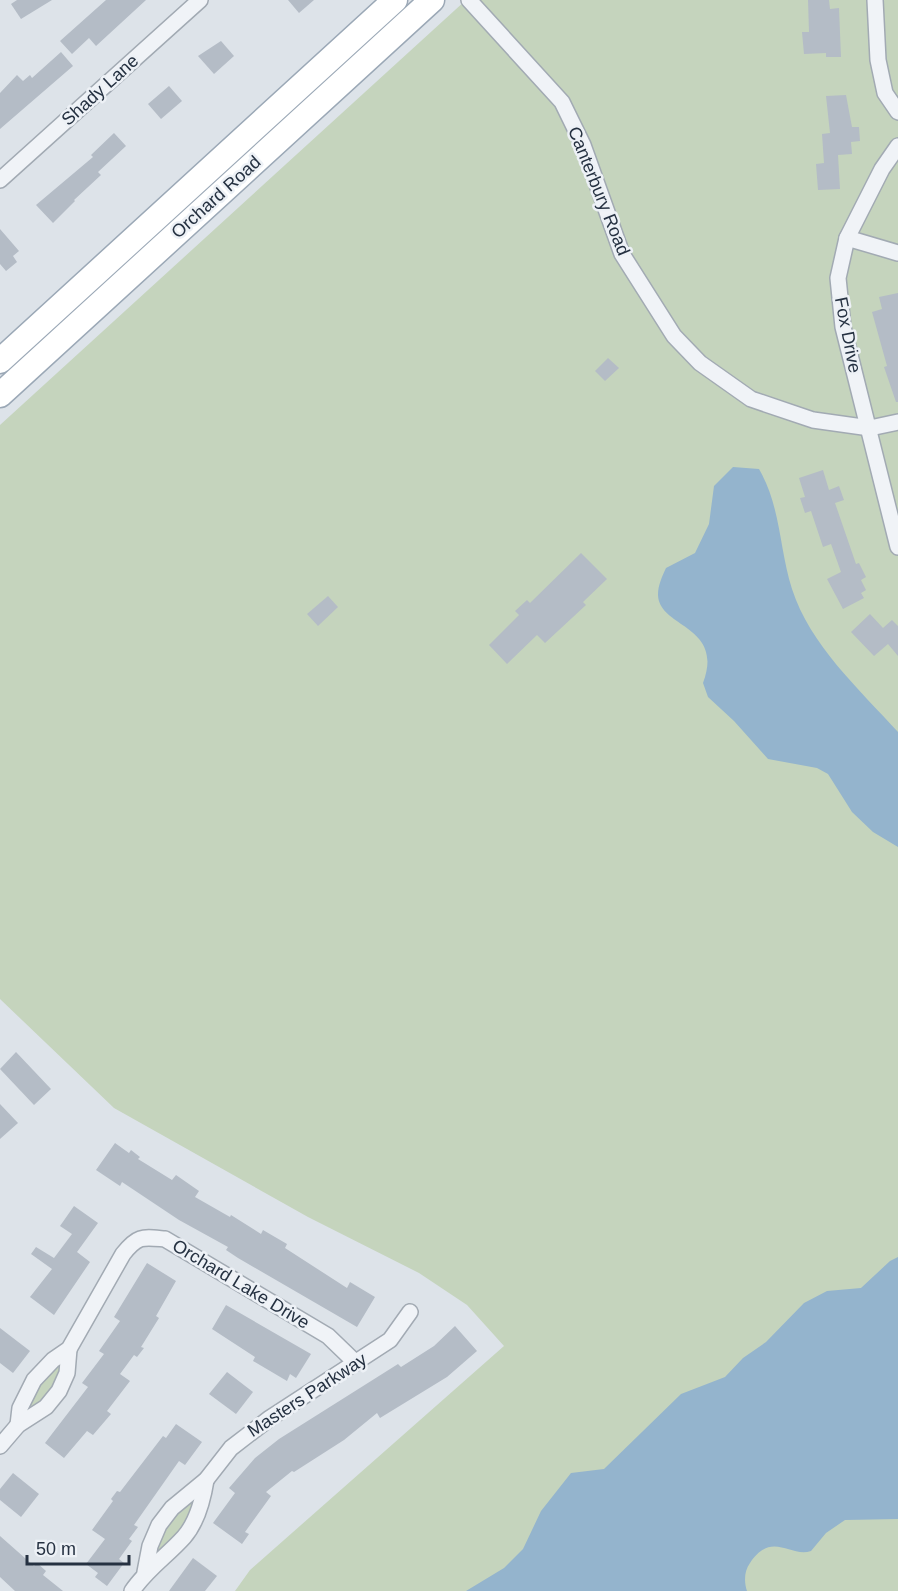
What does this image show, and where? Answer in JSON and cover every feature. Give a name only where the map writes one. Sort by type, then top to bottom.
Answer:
[{"type":"main road","name":"Orchard Road","points":[[0,361],[395,0]]},
{"type":"main road","name":"Orchard Road","points":[[0,395],[432,0]]},
{"type":"street","name":"Shady Lane","points":[[0,180],[200,0]]},
{"type":"street","name":"Canterbury Road","points":[[469,0],[562,102],[583,145],[622,254],[674,336],[700,363],[752,399],[813,420],[870,428],[898,422]]},
{"type":"street","points":[[875,0],[878,60],[885,93],[898,112]]},
{"type":"street","name":"Fox Drive","points":[[898,146],[882,169],[847,238],[838,278],[843,327],[898,547]]},
{"type":"street","points":[[847,238],[898,254]]},
{"type":"street","name":"Orchard Lake Drive","points":[[0,1446],[18,1425],[45,1407],[59,1391],[67,1373],[69,1349],[123,1254],[141,1237],[165,1239],[328,1336],[356,1363]]},
{"type":"street","name":"Masters Parkway","points":[[145,1572],[150,1546],[159,1526],[172,1508],[206,1480],[231,1448],[248,1432],[390,1340],[411,1312]]},
{"type":"street","name":"Orchard Lake Drive","points":[[18,1425],[20,1408],[34,1380],[52,1360],[69,1349]]},
{"type":"street","name":"Masters Parkway","points":[[132,1591],[145,1572],[166,1556],[186,1534],[202,1501],[206,1480]]},
{"type":"green space","points":[[466,0],[898,0],[898,1591],[235,1591],[250,1570],[504,1346],[467,1305],[419,1273],[308,1217],[114,1108],[0,999],[0,425]]},
{"type":"green space","points":[[64,1361],[51,1391],[41,1402],[27,1411],[41,1383]]},
{"type":"green space","points":[[194,1499],[196,1501],[179,1536],[159,1553],[157,1548],[171,1520]]},
{"type":"water","points":[[733,467],[759,469],[772,498],[788,574],[800,609],[823,648],[898,732],[898,847],[873,832],[852,812],[828,774],[817,768],[768,759],[734,721],[708,697],[703,683],[707,664],[705,649],[699,638],[661,606],[658,591],[666,568],[695,553],[709,524],[714,486]]},
{"type":"water","points":[[898,1257],[898,1519],[845,1520],[826,1533],[811,1551],[803,1552],[781,1547],[766,1548],[758,1553],[748,1566],[745,1577],[747,1591],[466,1591],[504,1568],[523,1549],[541,1511],[571,1473],[604,1469],[681,1394],[725,1377],[743,1358],[766,1342],[804,1303],[827,1291],[861,1288],[890,1261]]},
{"type":"building","points":[[17,0],[52,0],[21,19],[11,4]]},
{"type":"building","points":[[106,0],[146,0],[96,46],[89,38],[72,54],[60,41]]},
{"type":"building","points":[[288,0],[314,0],[299,13]]},
{"type":"building","points":[[808,0],[829,0],[830,9],[839,8],[841,57],[826,57],[826,53],[804,54],[802,32],[809,32]]},
{"type":"building","points":[[221,41],[234,56],[214,74],[198,56]]},
{"type":"building","points":[[61,52],[73,66],[0,129],[0,93],[17,75],[23,81],[30,75],[32,78]]},
{"type":"building","points":[[169,86],[182,101],[161,119],[148,104]]},
{"type":"building","points":[[846,95],[852,127],[859,127],[860,141],[851,142],[852,154],[838,155],[840,189],[818,190],[816,164],[824,163],[822,134],[830,133],[826,96]]},
{"type":"building","points":[[114,133],[126,146],[98,172],[101,175],[53,223],[36,205],[93,157],[91,155]]},
{"type":"building","points":[[0,229],[19,251],[13,256],[17,262],[6,271],[0,264]]},
{"type":"building","points":[[898,293],[898,402],[896,402],[884,367],[887,366],[872,312],[882,309],[879,297]]},
{"type":"building","points":[[608,358],[619,368],[605,381],[595,371]]},
{"type":"building","points":[[823,470],[829,490],[839,486],[844,500],[835,503],[856,564],[859,563],[866,577],[861,580],[866,590],[861,593],[864,598],[843,609],[827,579],[841,572],[831,544],[823,547],[811,511],[805,513],[800,498],[805,497],[799,478]]},
{"type":"building","points":[[581,553],[607,579],[583,602],[586,605],[545,643],[537,635],[507,664],[489,645],[519,615],[515,611],[527,600],[530,603]]},
{"type":"building","points":[[328,596],[338,607],[318,626],[307,614]]},
{"type":"building","points":[[870,614],[883,628],[892,620],[898,626],[898,656],[888,644],[874,656],[851,632]]},
{"type":"building","points":[[16,1052],[51,1089],[34,1105],[0,1069]]},
{"type":"building","points":[[0,1104],[18,1123],[0,1139]]},
{"type":"building","points":[[115,1143],[129,1153],[131,1150],[140,1157],[138,1159],[172,1180],[176,1175],[199,1191],[195,1197],[230,1217],[231,1215],[261,1234],[263,1230],[287,1244],[285,1248],[347,1288],[350,1282],[375,1297],[357,1327],[238,1258],[226,1250],[228,1247],[179,1220],[122,1182],[120,1186],[96,1170]]},
{"type":"building","points":[[74,1206],[98,1223],[77,1252],[90,1262],[54,1315],[30,1297],[52,1269],[31,1254],[36,1247],[54,1258],[72,1234],[60,1226]]},
{"type":"building","points":[[147,1263],[176,1281],[156,1316],[159,1318],[141,1347],[144,1348],[137,1357],[134,1355],[120,1374],[130,1381],[107,1411],[111,1414],[93,1435],[87,1431],[64,1458],[45,1443],[88,1387],[82,1383],[104,1354],[99,1351],[120,1321],[114,1317]]},
{"type":"building","points":[[226,1305],[311,1354],[296,1378],[290,1374],[287,1381],[253,1361],[255,1357],[212,1329]]},
{"type":"building","points":[[455,1326],[477,1351],[447,1377],[380,1418],[377,1413],[344,1440],[294,1472],[292,1471],[266,1492],[271,1496],[245,1532],[249,1534],[242,1544],[213,1523],[235,1493],[229,1488],[255,1458],[279,1439],[398,1364],[401,1367],[434,1346]]},
{"type":"building","points":[[0,1328],[30,1351],[13,1373],[0,1363]]},
{"type":"building","points":[[227,1372],[253,1392],[236,1414],[209,1394]]},
{"type":"building","points":[[176,1424],[202,1442],[185,1465],[179,1461],[134,1525],[138,1527],[129,1539],[132,1541],[119,1559],[124,1563],[107,1586],[95,1577],[98,1573],[86,1564],[105,1539],[92,1530],[113,1501],[111,1499],[117,1491],[120,1492],[163,1436],[166,1438]]},
{"type":"building","points":[[13,1473],[39,1494],[21,1517],[0,1500],[0,1489]]},
{"type":"building","points":[[0,1536],[34,1566],[37,1563],[46,1571],[43,1575],[63,1591],[15,1591],[0,1577]]},
{"type":"building","points":[[193,1558],[217,1576],[205,1591],[169,1591]]}]
